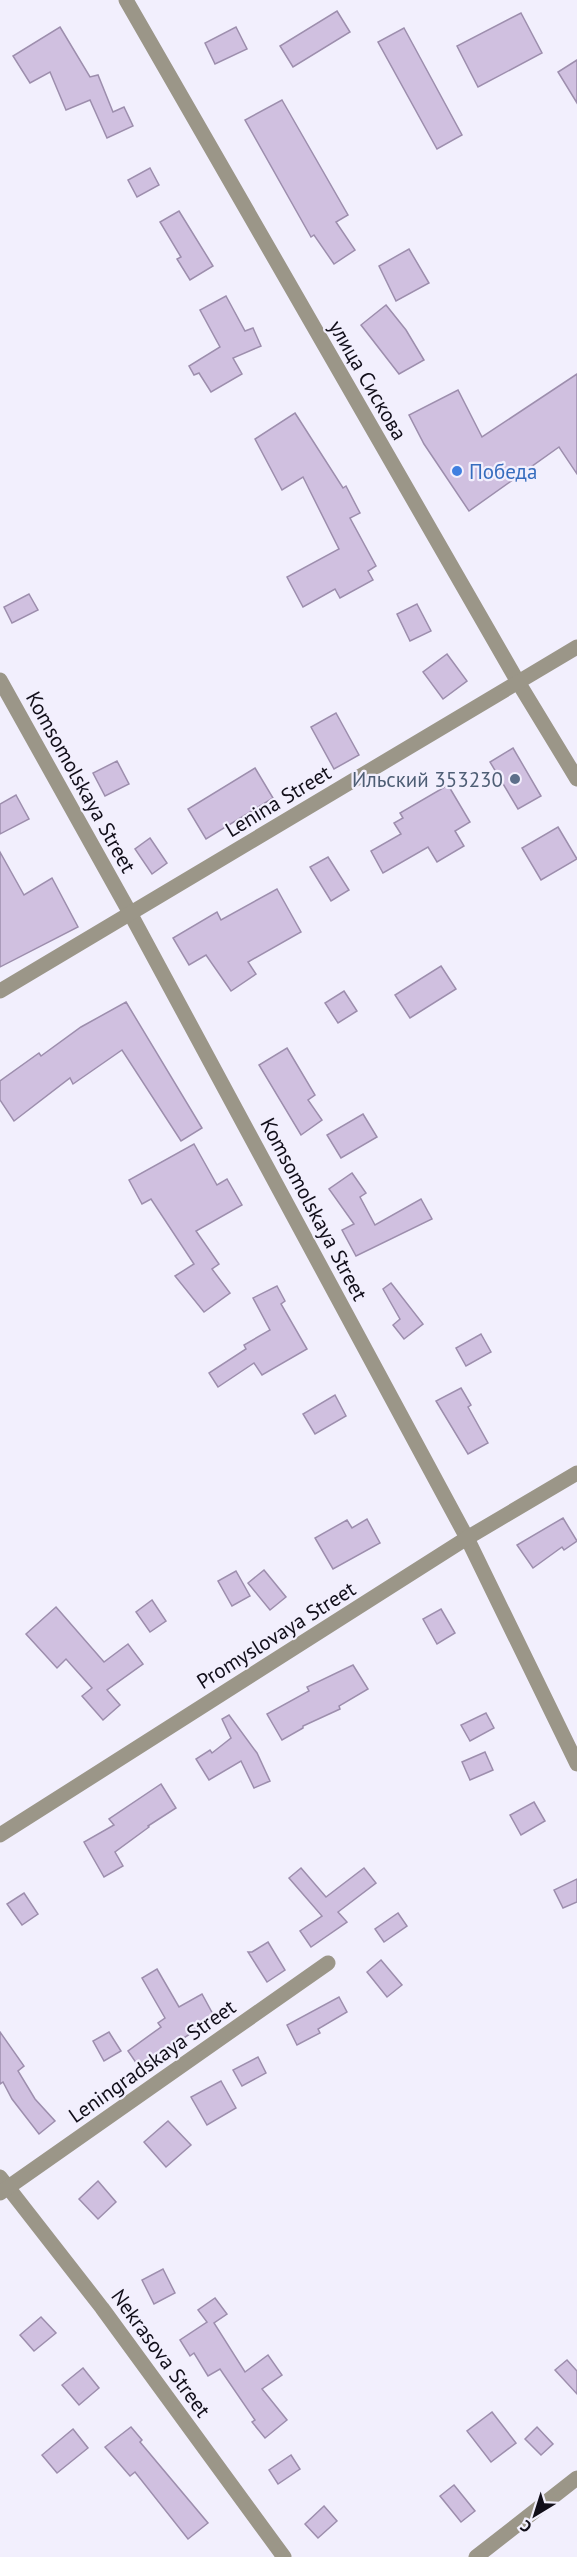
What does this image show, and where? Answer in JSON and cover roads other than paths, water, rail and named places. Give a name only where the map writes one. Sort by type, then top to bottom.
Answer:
[{"type":"street","name":"улица Сискова","points":[[126,0],[518,682],[577,779]]},
{"type":"street","name":"Lenina Street","points":[[0,991],[577,647]]},
{"type":"street","name":"Komsomolskaya Street","points":[[0,680],[130,913],[467,1538],[577,1764]]},
{"type":"street","name":"Promyslovaya Street","points":[[0,1835],[467,1538],[577,1473]]},
{"type":"street","name":"Leningradskaya Street","points":[[2,2186],[328,1963]]},
{"type":"street","name":"Nekrasova Street","points":[[2,2186],[102,2308],[284,2557]]},
{"type":"street","points":[[477,2557],[577,2478]]},
{"type":"place","name":"Победа","points":[[457,471]]},
{"type":"place","name":"Ильский 353230","points":[[515,779]]}]
